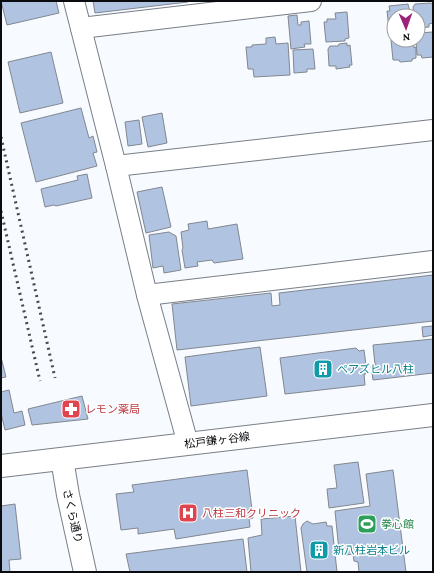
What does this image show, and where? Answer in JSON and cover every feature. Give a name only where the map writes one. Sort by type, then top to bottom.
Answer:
[{"type":"main road","name":"松戸鎌ヶ谷線","points":[[1,466],[433,415]]},
{"type":"main road","name":"さくら通り","points":[[62,459],[68,495],[86,572]]},
{"type":"street","points":[[74,1],[147,295],[188,444]]},
{"type":"street","points":[[81,28],[311,1]]},
{"type":"street","points":[[116,166],[433,130]]},
{"type":"street","points":[[147,295],[433,261]]},
{"type":"building","points":[[1,1],[56,1],[59,13],[7,25]]},
{"type":"building","points":[[93,1],[188,1],[188,2],[95,13]]},
{"type":"building","points":[[431,3],[433,5],[433,23],[429,24],[429,27],[426,27],[426,8],[413,8],[415,4]]},
{"type":"building","points":[[408,4],[409,8],[389,8],[389,6]]},
{"type":"building","points":[[347,12],[349,38],[345,39],[345,41],[326,42],[324,22],[327,22],[327,19],[336,19],[335,13]]},
{"type":"building","points":[[297,15],[298,25],[301,25],[301,22],[309,21],[311,44],[304,44],[305,47],[291,49],[288,16]]},
{"type":"building","points":[[426,32],[433,32],[433,57],[422,58],[421,55],[417,55],[417,48],[426,48]]},
{"type":"building","points":[[275,37],[276,44],[288,43],[290,75],[254,77],[253,69],[248,69],[246,47],[266,44],[266,38]]},
{"type":"building","points":[[347,43],[347,46],[350,45],[352,65],[349,65],[350,67],[336,69],[336,66],[329,66],[328,49],[330,46],[338,46],[339,44]]},
{"type":"building","points":[[392,48],[416,48],[416,58],[412,59],[412,61],[400,62],[399,60],[393,60]]},
{"type":"building","points":[[313,49],[315,69],[307,69],[307,72],[294,73],[293,50]]},
{"type":"building","points":[[51,52],[63,103],[20,113],[8,62]]},
{"type":"building","points":[[81,108],[89,138],[93,136],[97,152],[93,153],[97,166],[36,182],[21,123]]},
{"type":"building","points":[[162,113],[167,143],[148,147],[142,117]]},
{"type":"building","points":[[139,120],[142,144],[128,146],[125,122]]},
{"type":"building","points":[[87,174],[92,198],[45,207],[41,189],[78,180],[77,176]]},
{"type":"building","points":[[162,187],[171,227],[146,233],[137,192]]},
{"type":"building","points":[[207,221],[208,229],[237,224],[243,259],[214,263],[212,260],[197,262],[198,266],[185,268],[181,232],[189,230],[188,224]]},
{"type":"building","points":[[169,232],[176,236],[181,270],[164,273],[163,266],[153,268],[149,235]]},
{"type":"building","points":[[433,275],[433,321],[177,350],[172,304],[271,293],[272,306],[280,305],[279,293]]},
{"type":"building","points":[[433,326],[433,335],[423,337],[422,327]]},
{"type":"building","points":[[433,339],[433,373],[373,380],[371,365],[375,365],[373,345]]},
{"type":"building","points":[[260,347],[267,396],[191,406],[185,357]]},
{"type":"building","name":"ペアズヒル八柱","points":[[356,348],[359,351],[364,350],[366,365],[364,365],[366,374],[364,374],[365,385],[285,394],[280,358]]},
{"type":"building","points":[[1,357],[6,377],[1,378]]},
{"type":"building","points":[[9,390],[14,413],[22,411],[25,425],[5,430],[1,413],[1,392]]},
{"type":"building","points":[[82,396],[88,419],[32,425],[28,409]]},
{"type":"building","points":[[358,462],[364,503],[329,508],[327,489],[337,488],[334,465]]},
{"type":"building","points":[[247,470],[253,518],[249,519],[250,527],[176,539],[174,529],[138,534],[138,528],[121,530],[116,494],[134,492],[132,485]]},
{"type":"building","points":[[393,470],[406,572],[359,572],[358,562],[354,561],[353,554],[345,555],[339,551],[335,511],[370,506],[366,474]]},
{"type":"building","points":[[15,504],[21,559],[9,560],[10,572],[1,572],[1,506]]},
{"type":"building","points":[[295,516],[301,572],[251,572],[248,538],[262,535],[261,519]]},
{"type":"building","name":"新八柱岩本ビル","points":[[307,521],[313,524],[326,522],[327,526],[332,526],[337,572],[307,572],[301,528]]},
{"type":"building","points":[[243,539],[247,572],[130,572],[126,554]]},
{"type":"railway","points":[[1,137],[55,378]]},
{"type":"railway","points":[[1,211],[40,381]]},
{"type":"place","name":"ペアズヒル八柱","points":[[323,369]]},
{"type":"place","name":"レモン薬局","points":[[71,409]]},
{"type":"place","name":"八柱三和クリニック","points":[[188,513]]},
{"type":"place","name":"拳心館","points":[[367,524]]},
{"type":"place","name":"新八柱岩本ビル","points":[[319,550]]}]
